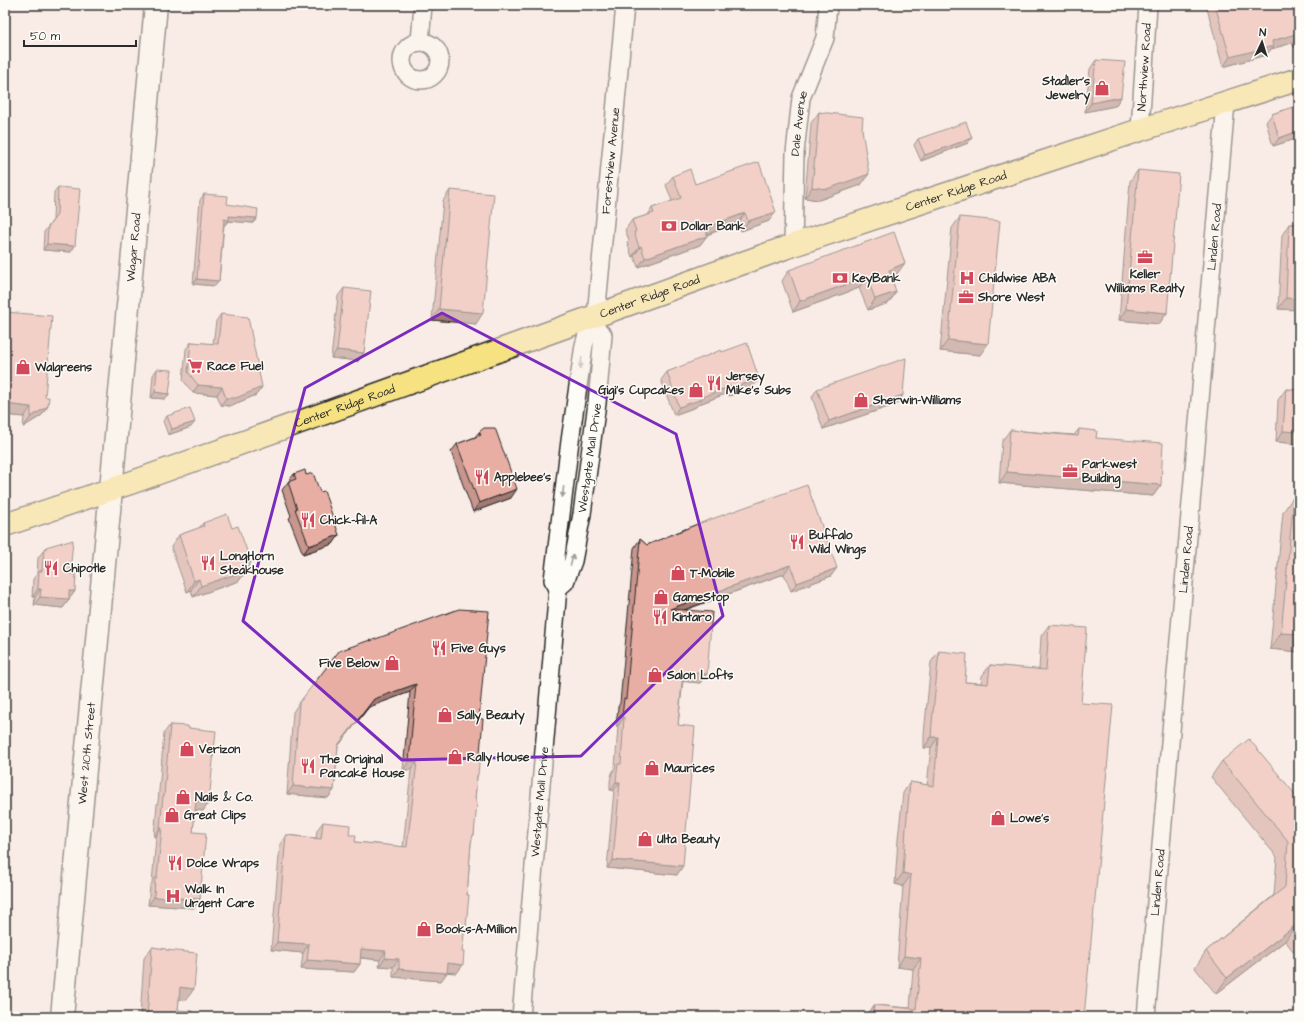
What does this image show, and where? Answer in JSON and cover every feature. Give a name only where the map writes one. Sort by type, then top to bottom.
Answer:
[{"type":"main road","name":"Center Ridge Road","points":[[5,525],[111,490],[596,322],[793,245],[1299,79]]},
{"type":"street","name":"Wagar Road","points":[[111,490],[156,5]]},
{"type":"street","points":[[420,42],[423,5]]},
{"type":"street","name":"Forestview Avenue","points":[[596,322],[626,5]]},
{"type":"street","name":"Dale Avenue","points":[[793,245],[795,153],[801,98],[825,38],[828,5]]},
{"type":"street","name":"Northview Road","points":[[1140,130],[1148,5]]},
{"type":"street","name":"Linden Road","points":[[1146,1017],[1226,103]]},
{"type":"street","name":"Westgate Mall Drive","points":[[521,1017],[558,588],[553,580],[570,440],[584,345],[587,335],[596,322]]},
{"type":"street","name":"West 210th Street","points":[[62,1017],[111,490]]},
{"type":"highlighted area","points":[[442,313],[676,434],[723,616],[581,756],[402,760],[243,621],[305,388]]},
{"type":"building","points":[[1215,5],[1299,5],[1299,33],[1272,41],[1273,46],[1230,57]]},
{"type":"building","name":"Stadler's Jewelry","points":[[1096,60],[1125,62],[1121,97],[1091,103]]},
{"type":"building","points":[[1299,105],[1299,131],[1279,138],[1272,114]]},
{"type":"building","points":[[819,112],[863,117],[862,129],[869,174],[827,189],[812,187]]},
{"type":"building","points":[[966,122],[972,138],[925,155],[918,139]]},
{"type":"building","points":[[759,162],[776,212],[748,221],[745,213],[707,227],[707,236],[645,258],[641,246],[639,247],[632,220],[654,213],[652,208],[681,198],[673,176],[690,169],[695,184]]},
{"type":"building","points":[[1138,170],[1179,174],[1167,313],[1126,309]]},
{"type":"building","points":[[58,187],[80,189],[75,246],[47,244],[48,227],[57,215]]},
{"type":"building","points":[[450,190],[494,194],[483,313],[439,309]]},
{"type":"building","points":[[204,194],[228,196],[227,204],[258,209],[257,218],[229,216],[229,220],[224,219],[219,281],[197,279]]},
{"type":"building","points":[[960,217],[1000,221],[988,344],[948,340]]},
{"type":"building","points":[[1289,224],[1299,224],[1299,299],[1286,298]]},
{"type":"building","name":"KeyBank","points":[[894,232],[905,263],[889,270],[896,292],[875,299],[867,277],[800,301],[789,270]]},
{"type":"building","points":[[344,288],[371,291],[364,353],[337,350]]},
{"type":"building","name":"Walgreens","points":[[5,312],[52,316],[45,397],[49,397],[48,406],[31,417],[31,407],[5,404]]},
{"type":"building","points":[[221,314],[248,317],[262,387],[236,398],[226,398],[222,387],[198,385],[188,372],[191,342],[218,344]]},
{"type":"building","points":[[747,343],[759,379],[735,387],[734,385],[679,407],[667,372],[721,350],[722,352]]},
{"type":"building","points":[[906,358],[903,395],[829,421],[817,389]]},
{"type":"building","points":[[157,369],[172,370],[169,394],[155,392]]},
{"type":"building","points":[[1286,389],[1299,390],[1299,432],[1283,431]]},
{"type":"building","points":[[190,408],[195,422],[172,429],[167,416]]},
{"type":"building","points":[[484,428],[495,428],[517,489],[479,503],[457,444],[481,435],[479,432]]},
{"type":"building","points":[[1079,429],[1097,431],[1096,438],[1163,443],[1161,485],[1007,472],[1010,430],[1078,436]]},
{"type":"building","points":[[305,470],[306,475],[313,473],[320,492],[324,491],[339,535],[309,546],[295,509],[297,509],[288,482],[296,479],[294,474]]},
{"type":"building","points":[[807,485],[837,568],[797,583],[790,565],[670,609],[712,612],[707,674],[683,672],[678,725],[695,727],[683,866],[613,860],[620,782],[616,782],[618,764],[621,764],[624,717],[622,717],[624,698],[626,699],[640,539],[647,545],[695,525]]},
{"type":"building","points":[[1294,496],[1299,496],[1299,634],[1281,633]]},
{"type":"building","name":"LongHorn Steakhouse","points":[[227,514],[232,528],[238,526],[251,562],[245,564],[247,570],[201,586],[199,579],[194,581],[179,535],[204,526],[203,523]]},
{"type":"building","name":"Chipotle","points":[[73,540],[70,574],[76,574],[75,591],[69,591],[69,599],[40,597],[41,589],[38,589],[39,571],[42,571],[44,550],[46,547]]},
{"type":"building","points":[[459,609],[489,611],[479,719],[483,719],[475,799],[477,803],[474,835],[471,843],[467,895],[469,895],[462,952],[464,952],[463,965],[448,963],[447,973],[399,969],[399,959],[385,958],[386,951],[361,949],[360,964],[307,960],[309,944],[277,942],[286,835],[321,839],[323,822],[350,825],[349,835],[356,835],[355,842],[407,847],[417,762],[409,761],[416,684],[374,699],[338,745],[334,790],[293,786],[299,703],[339,651]]},
{"type":"building","name":"Lowe's","points":[[1049,625],[1087,628],[1081,703],[1113,705],[1084,1017],[873,1017],[874,1005],[916,1009],[921,958],[904,956],[911,875],[903,873],[910,782],[934,786],[938,737],[931,737],[939,651],[967,654],[965,682],[988,684],[990,665],[1046,670]]},
{"type":"building","points":[[170,725],[188,726],[188,728],[216,731],[209,802],[196,801],[193,832],[206,833],[200,899],[154,897],[162,828],[160,828]]},
{"type":"building","points":[[1249,739],[1299,799],[1299,929],[1296,925],[1227,978],[1206,951],[1285,887],[1288,841],[1222,761]]},
{"type":"building","points":[[152,947],[197,953],[194,989],[180,987],[178,1010],[192,1011],[191,1017],[147,1017]]},
{"type":"place","name":"Stadler's Jewelry","points":[[1102,88]]},
{"type":"place","name":"Dollar Bank","points":[[669,226]]},
{"type":"place","name":"Keller Williams Realty","points":[[1145,257]]},
{"type":"place","name":"KeyBank","points":[[840,278]]},
{"type":"place","name":"Childwise ABA","points":[[967,278]]},
{"type":"place","name":"Shore West","points":[[966,297]]},
{"type":"place","name":"Race Fuel","points":[[195,366]]},
{"type":"place","name":"Walgreens","points":[[23,367]]},
{"type":"place","name":"Jersey Mike's Subs","points":[[714,383]]},
{"type":"place","name":"Gigi's Cupcakes","points":[[696,390]]},
{"type":"place","name":"Sherwin-Williams","points":[[861,400]]},
{"type":"place","name":"Parkwest Building","points":[[1070,471]]},
{"type":"place","name":"Applebee's","points":[[482,477]]},
{"type":"place","name":"Chick-fil-A","points":[[308,520]]},
{"type":"place","name":"Buffalo Wild Wings","points":[[797,542]]},
{"type":"place","name":"LongHorn Steakhouse","points":[[208,563]]},
{"type":"place","name":"Chipotle","points":[[51,568]]},
{"type":"place","name":"T-Mobile","points":[[678,573]]},
{"type":"place","name":"GameStop","points":[[661,597]]},
{"type":"place","name":"Kintaro","points":[[660,617]]},
{"type":"place","name":"Five Guys","points":[[439,648]]},
{"type":"place","name":"Five Below","points":[[392,663]]},
{"type":"place","name":"Salon Lofts","points":[[655,675]]},
{"type":"place","name":"Sally Beauty","points":[[445,715]]},
{"type":"place","name":"Verizon","points":[[187,749]]},
{"type":"place","name":"Rally House","points":[[455,757]]},
{"type":"place","name":"The Original Pancake House","points":[[308,766]]},
{"type":"place","name":"Maurices","points":[[652,768]]},
{"type":"place","name":"Nails & Co.","points":[[183,797]]},
{"type":"place","name":"Great Clips","points":[[172,815]]},
{"type":"place","name":"Lowe's","points":[[998,818]]},
{"type":"place","name":"Ulta Beauty","points":[[645,839]]},
{"type":"place","name":"Dolce Wraps","points":[[175,863]]},
{"type":"place","name":"Walk In Urgent Care","points":[[173,896]]},
{"type":"place","name":"Books-A-Million","points":[[424,929]]}]
